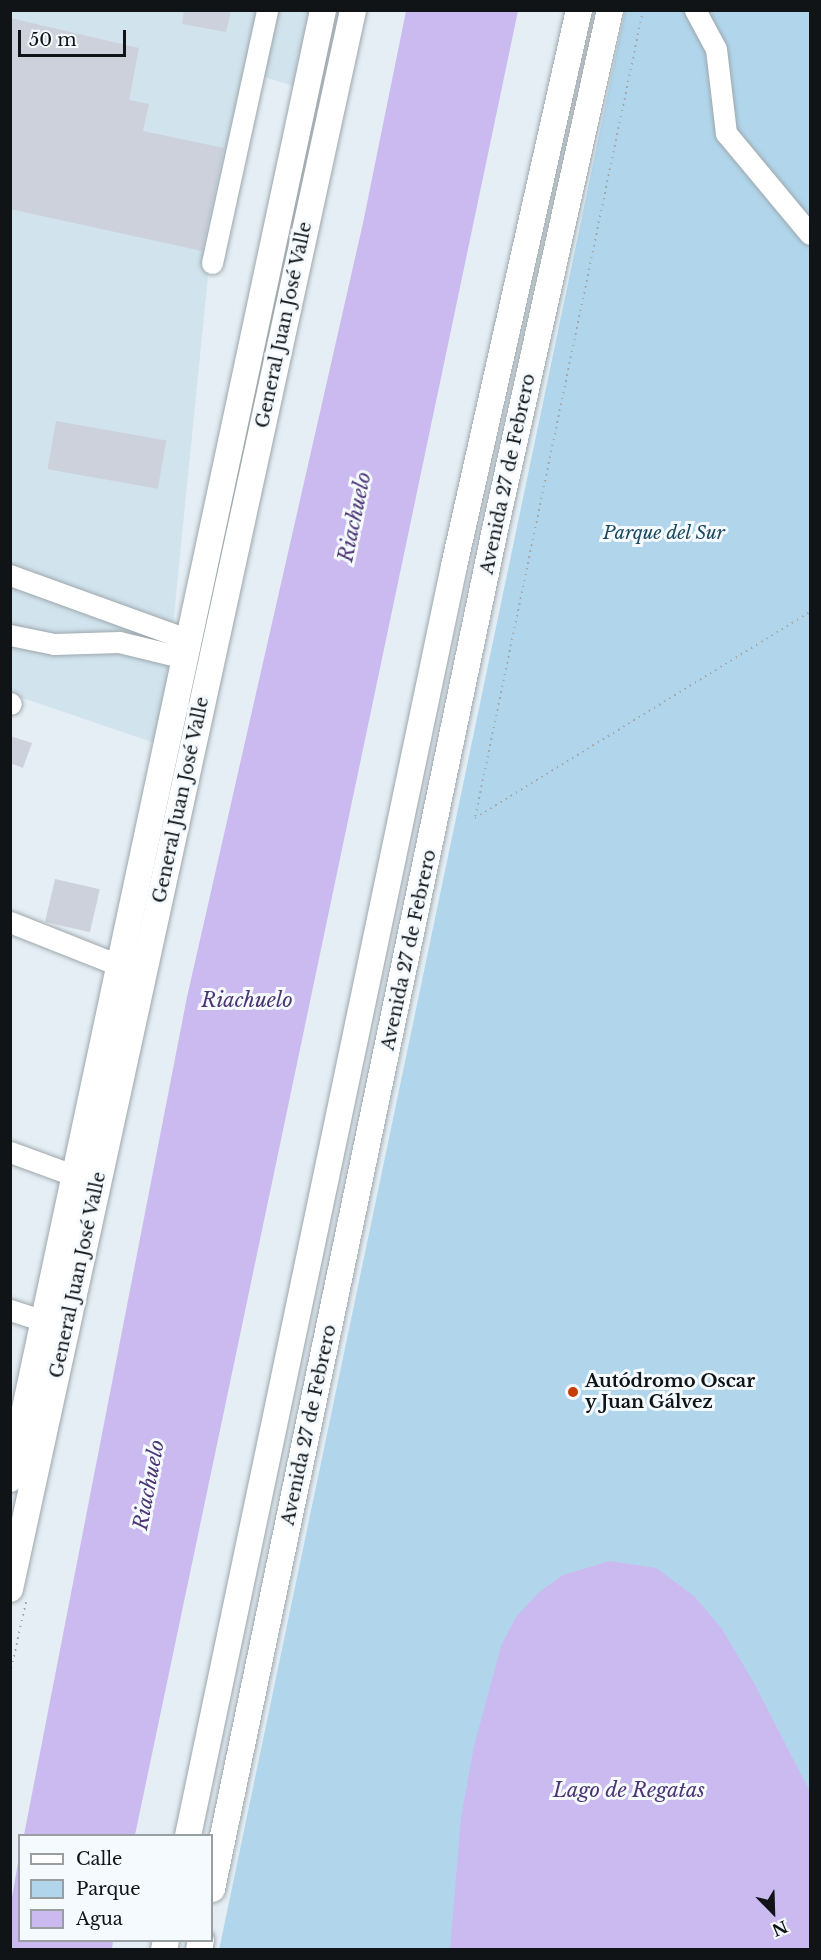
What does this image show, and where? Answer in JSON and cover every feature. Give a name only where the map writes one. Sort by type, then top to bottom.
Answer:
[{"type":"main road","name":"General Juan José Valle","points":[[55,1325],[76,1176],[323,10]]},
{"type":"main road","name":"General Juan José Valle","points":[[10,1589],[18,1485],[353,10]]},
{"type":"main road","name":"Avenida 27 de Febrero","points":[[188,1834],[451,577],[579,10]]},
{"type":"main road","name":"Avenida 27 de Febrero","points":[[213,1884],[494,534],[610,10]]},
{"type":"street","points":[[212,262],[267,10]]},
{"type":"street","points":[[695,10],[716,48],[726,133],[810,234]]},
{"type":"street","points":[[10,574],[188,649]]},
{"type":"street","points":[[10,635],[54,644],[119,642],[188,649]]},
{"type":"street","points":[[10,922],[121,966]]},
{"type":"street","points":[[10,1152],[76,1176]]},
{"type":"street","points":[[10,1310],[55,1325]]},
{"type":"path","points":[[643,10],[475,818],[810,612]]},
{"type":"shaded area","points":[[11,11],[310,11],[294,86],[245,71],[210,256],[161,745],[11,694]]},
{"type":"green space","name":"Autódromo Oscar y Juan Gálvez","points":[[625,11],[810,11],[810,1949],[219,1950]]},
{"type":"water","name":"Riachuelo","points":[[406,11],[518,11],[135,1834],[24,1834],[187,997],[363,223]]},
{"type":"water","name":"Lago de Regatas","points":[[610,1561],[656,1568],[694,1596],[722,1629],[754,1683],[810,1792],[810,1949],[450,1949],[461,1817],[474,1746],[501,1646],[516,1617],[538,1593],[563,1575]]},
{"type":"water","points":[[18,1863],[18,1942],[113,1942],[112,1949],[11,1949],[11,1903]]},
{"type":"building","points":[[184,10],[231,10],[226,32],[182,24]]},
{"type":"building","points":[[10,18],[139,48],[129,100],[149,104],[143,131],[224,148],[202,251],[10,209]]},
{"type":"building","points":[[56,421],[166,440],[158,489],[47,469]]},
{"type":"building","points":[[10,736],[32,743],[23,768],[10,763]]},
{"type":"building","points":[[55,879],[100,889],[90,932],[45,922]]},
{"type":"place","name":"Autódromo Oscar y Juan Gálvez","points":[[573,1392]]},
{"type":"park label","name":"Parque del Sur","points":[[664,533]]}]
